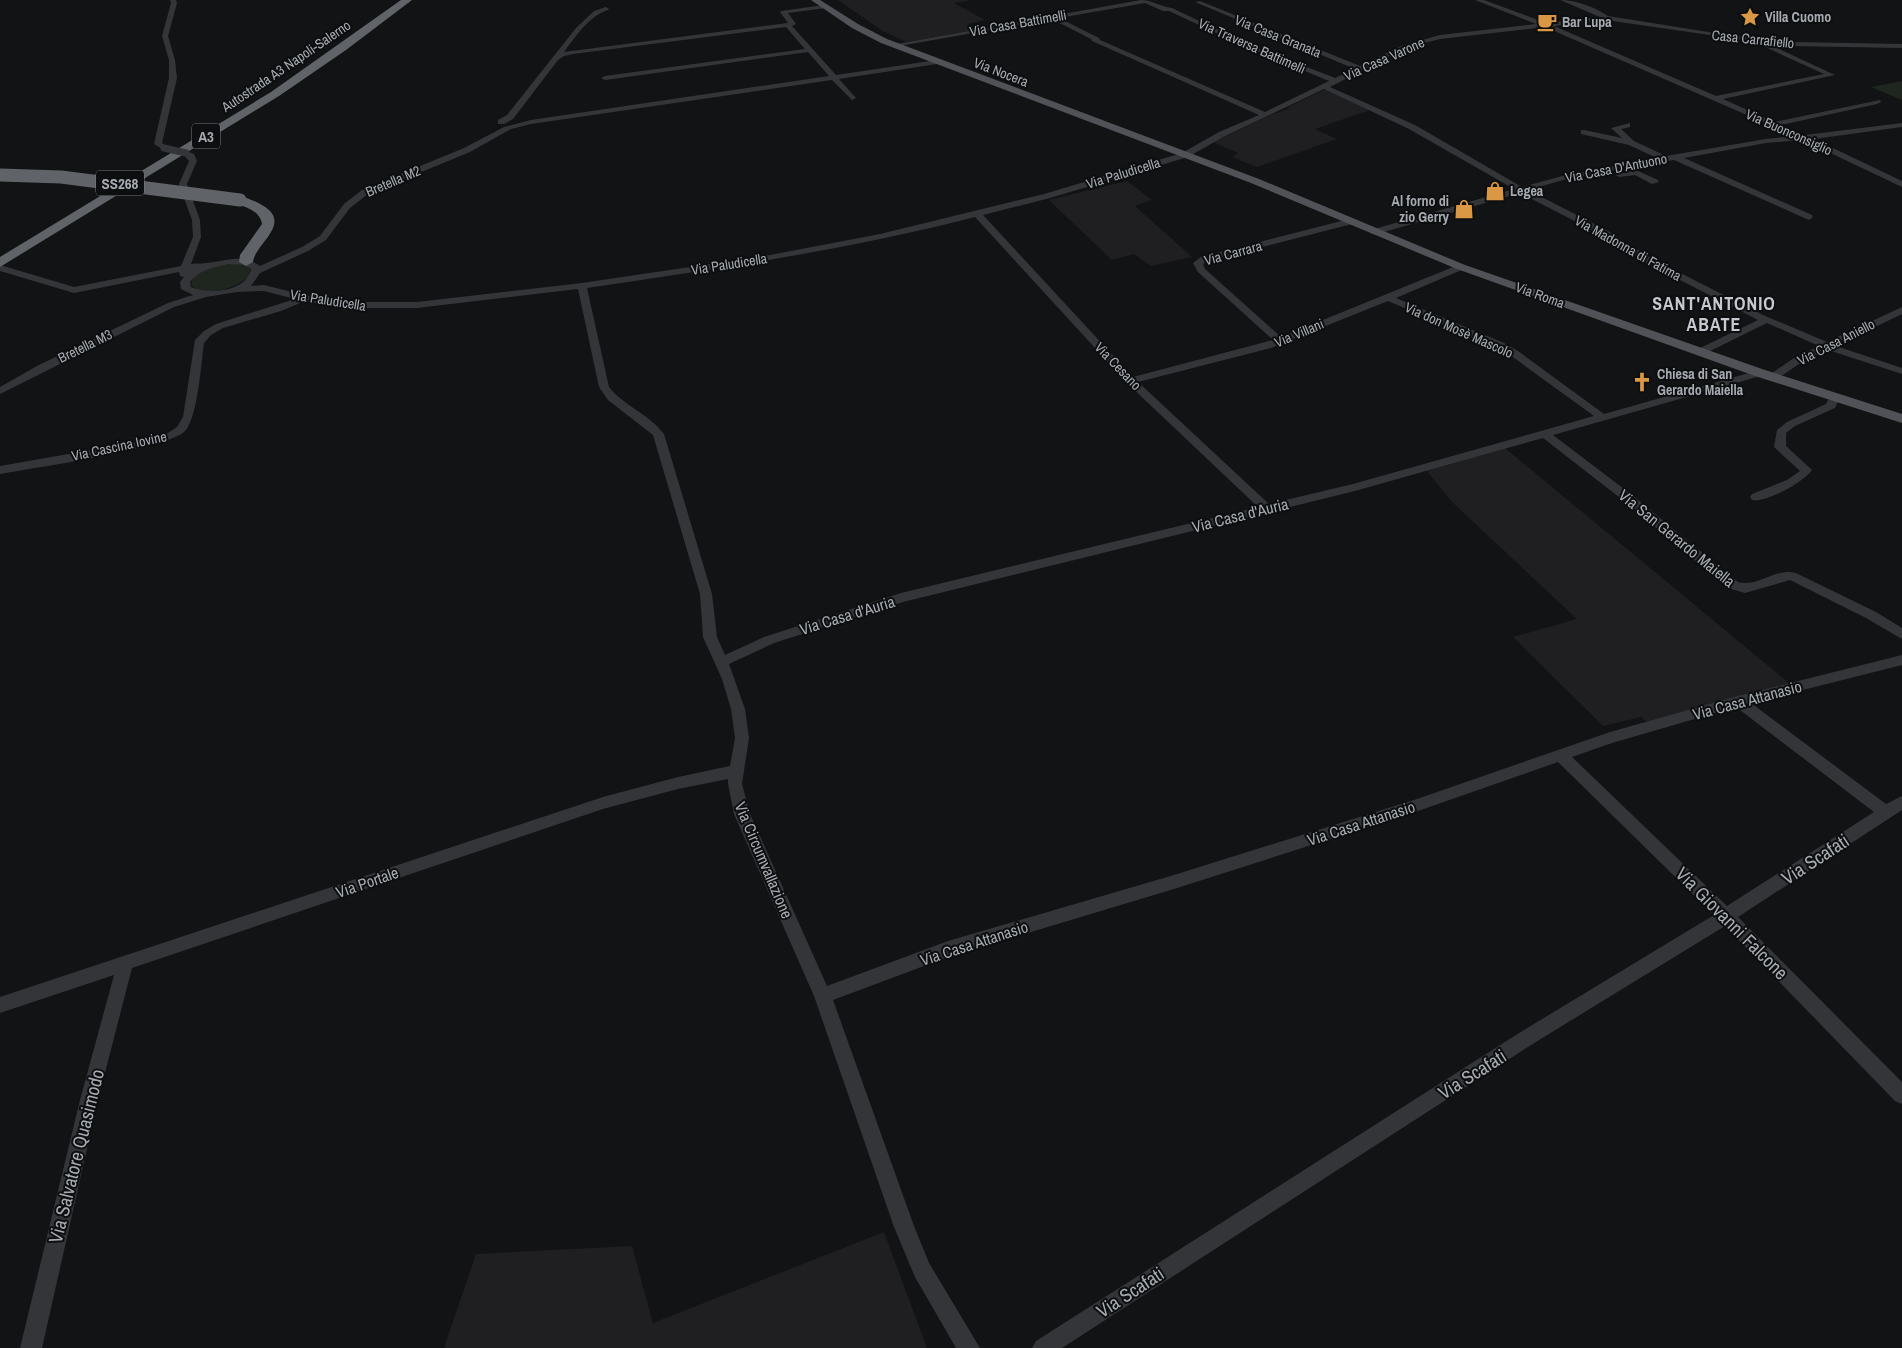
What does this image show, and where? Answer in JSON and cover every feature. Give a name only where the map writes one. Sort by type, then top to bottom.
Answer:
[{"type":"highway","name":"Autostrada A3 Napoli-Salerno","points":[[0,257],[274,89],[400,0]]},
{"type":"highway","name":"Autostrada A3 Napoli-Salerno","points":[[3,267],[275,94],[407,0]]},
{"type":"highway","name":"SS268","points":[[0,175],[61,176],[240,200],[262,211],[268,221],[266,231],[246,255],[252,269]]},
{"type":"highway","name":"SS268","points":[[228,261],[252,248]]},
{"type":"main road","name":"Via Nocera","points":[[815,0],[855,26],[894,45],[1185,155]]},
{"type":"main road","name":"Via Roma","points":[[1185,155],[1255,181],[1460,267],[1766,375],[1902,419]]},
{"type":"street","points":[[173,0],[174,3],[165,36],[172,60],[172,78],[158,144],[164,148],[192,156],[193,161],[183,184],[196,220],[197,237],[190,255],[185,279]]},
{"type":"street","name":"Via Casa Granata","points":[[1212,0],[1198,2],[1359,68]]},
{"type":"street","name":"Via Buonconsiglio","points":[[1478,0],[1655,73],[1679,81],[1714,99],[1803,137],[1902,184]]},
{"type":"street","points":[[1563,0],[1598,12],[1606,18]]},
{"type":"street","name":"Via Casa Battimelli","points":[[894,45],[1146,1],[1165,10],[1170,8]]},
{"type":"street","name":"Bretella M2","points":[[236,289],[252,269],[305,249],[323,238],[347,206],[365,192],[462,153],[510,124],[578,29],[596,10],[605,4]]},
{"type":"street","points":[[556,58],[562,54],[573,52],[788,25],[793,24],[783,12],[824,7]]},
{"type":"street","name":"Via Traversa Battimelli","points":[[1170,8],[1246,45],[1335,81]]},
{"type":"street","points":[[1052,18],[1096,39],[1094,40],[1266,115]]},
{"type":"street","name":"Via Casa Varone","points":[[1185,155],[1222,134],[1325,87],[1403,47],[1428,39],[1540,24],[1606,18]]},
{"type":"street","name":"Casa Carrafiello","points":[[1606,18],[1755,40],[1805,44],[1902,46]]},
{"type":"street","points":[[788,25],[852,98]]},
{"type":"street","points":[[1714,99],[1831,75],[1755,40]]},
{"type":"street","points":[[605,78],[811,50]]},
{"type":"street","points":[[510,124],[937,62]]},
{"type":"street","points":[[1655,73],[1669,70]]},
{"type":"street","name":"Via Madonna di Fatima","points":[[1325,87],[1412,127],[1523,190],[1605,233],[1648,260],[1766,320],[1827,346],[1902,370]]},
{"type":"street","points":[[1774,124],[1877,102]]},
{"type":"street","name":"Bretella M2","points":[[494,132],[494,125],[501,122],[510,124]]},
{"type":"street","points":[[1626,125],[1615,128],[1632,143]]},
{"type":"street","name":"Via Casa D'Antuono","points":[[1374,232],[1574,176],[1674,156],[1902,125]]},
{"type":"street","points":[[1584,132],[1632,143],[1663,158]]},
{"type":"street","name":"Via Paludicella","points":[[236,289],[264,288],[304,298],[348,305],[405,306],[582,286],[788,255],[886,236],[1082,186],[1185,155]]},
{"type":"street","points":[[1674,156],[1809,217]]},
{"type":"street","name":"Via Madonna di Fatima","points":[[1487,169],[1496,184]]},
{"type":"street","points":[[1574,176],[1614,176],[1636,172],[1656,182]]},
{"type":"street","name":"Via Cesano","points":[[977,214],[1131,381],[1267,509]]},
{"type":"street","name":"Via Carrara","points":[[1279,340],[1201,270],[1198,263],[1204,259],[1349,222]]},
{"type":"street","points":[[190,255],[193,263],[200,265],[228,261],[252,269],[258,284],[264,288]]},
{"type":"street","points":[[185,279],[211,264]]},
{"type":"street","points":[[185,279],[200,265]]},
{"type":"street","points":[[3,267],[74,290],[176,272],[202,295]]},
{"type":"street","name":"Via Villani","points":[[1131,381],[1267,346],[1447,274],[1460,267]]},
{"type":"street","name":"Bretella M3","points":[[171,305],[185,279]]},
{"type":"street","name":"Via Circumvallazione","points":[[582,286],[604,387],[612,398],[652,428],[660,440],[706,594],[710,637],[735,694],[741,724],[742,749],[735,784],[742,814],[823,996],[904,1227],[922,1270],[957,1331],[969,1348]]},
{"type":"street","name":"Bretella M3","points":[[0,391],[41,368],[171,305],[202,295],[218,294],[236,289]]},
{"type":"street","name":"Via don Mosè Mascolo","points":[[1386,297],[1500,345],[1514,353],[1603,418]]},
{"type":"street","name":"Via Cascina Iovine","points":[[0,470],[138,445],[172,435],[181,429],[188,417],[198,342],[202,336],[223,324],[288,306],[304,298]]},
{"type":"street","name":"Via Casa Aniello","points":[[1766,375],[1902,310]]},
{"type":"street","points":[[1700,352],[1766,320]]},
{"type":"street","name":"Via Casa d'Auria","points":[[722,662],[750,648],[779,637],[901,598],[1355,487],[1766,375]]},
{"type":"street","points":[[1756,497],[1798,479],[1805,474],[1806,470],[1800,463],[1780,448],[1782,432],[1791,424],[1831,406],[1834,397]]},
{"type":"street","name":"Via San Gerardo Maiella","points":[[1545,434],[1628,498],[1732,585],[1745,589],[1785,576],[1792,576],[1870,615],[1902,634]]},
{"type":"street","name":"Via Casa Attanasio","points":[[823,996],[948,949],[1174,882],[1418,805],[1560,755],[1738,701],[1902,660]]},
{"type":"street","points":[[1738,701],[1886,813]]},
{"type":"street","name":"Via Giovanni Falcone","points":[[1560,755],[1726,916],[1902,1095]]},
{"type":"street","name":"Via Portale","points":[[0,1005],[604,803],[678,782],[737,771]]},
{"type":"street","name":"Via Scafati","points":[[1043,1348],[1525,1040],[1726,916],[1902,802]]},
{"type":"street","name":"Via Salvatore Quasimodo","points":[[31,1348],[89,1100],[125,964]]},
{"type":"shaded area","points":[[838,0],[972,0],[954,3],[985,20],[968,24],[977,30],[906,42],[883,31]]},
{"type":"shaded area","points":[[1902,81],[1902,100],[1871,87]]},
{"type":"shaded area","points":[[1326,89],[1370,110],[1315,129],[1337,139],[1257,167],[1232,157],[1238,153],[1213,142],[1270,115],[1289,109],[1288,107]]},
{"type":"shaded area","points":[[1127,181],[1152,200],[1135,206],[1192,257],[1151,266],[1134,254],[1112,260],[1049,200]]},
{"type":"shaded area","points":[[225,264],[238,264],[247,267],[250,269],[249,276],[229,288],[211,292],[196,289],[191,284],[200,272]]},
{"type":"shaded area","points":[[1505,448],[1789,683],[1647,722],[1641,717],[1603,726],[1513,637],[1577,619],[1452,502],[1427,471]]},
{"type":"shaded area","points":[[884,1232],[927,1348],[444,1348],[476,1254],[632,1246],[653,1323]]},
{"type":"place","name":"Villa Cuomo","points":[[1750,17]]},
{"type":"place","name":"Bar Lupa","points":[[1547,22]]},
{"type":"place","name":"Legea","points":[[1495,191]]},
{"type":"place","name":"Al forno di zio Gerry","points":[[1464,209]]},
{"type":"place","name":"Chiesa di San Gerardo Maiella","points":[[1642,382]]},
{"type":"district","name":"SANT'ANTONIO ABATE","points":[[1714,313]]}]
